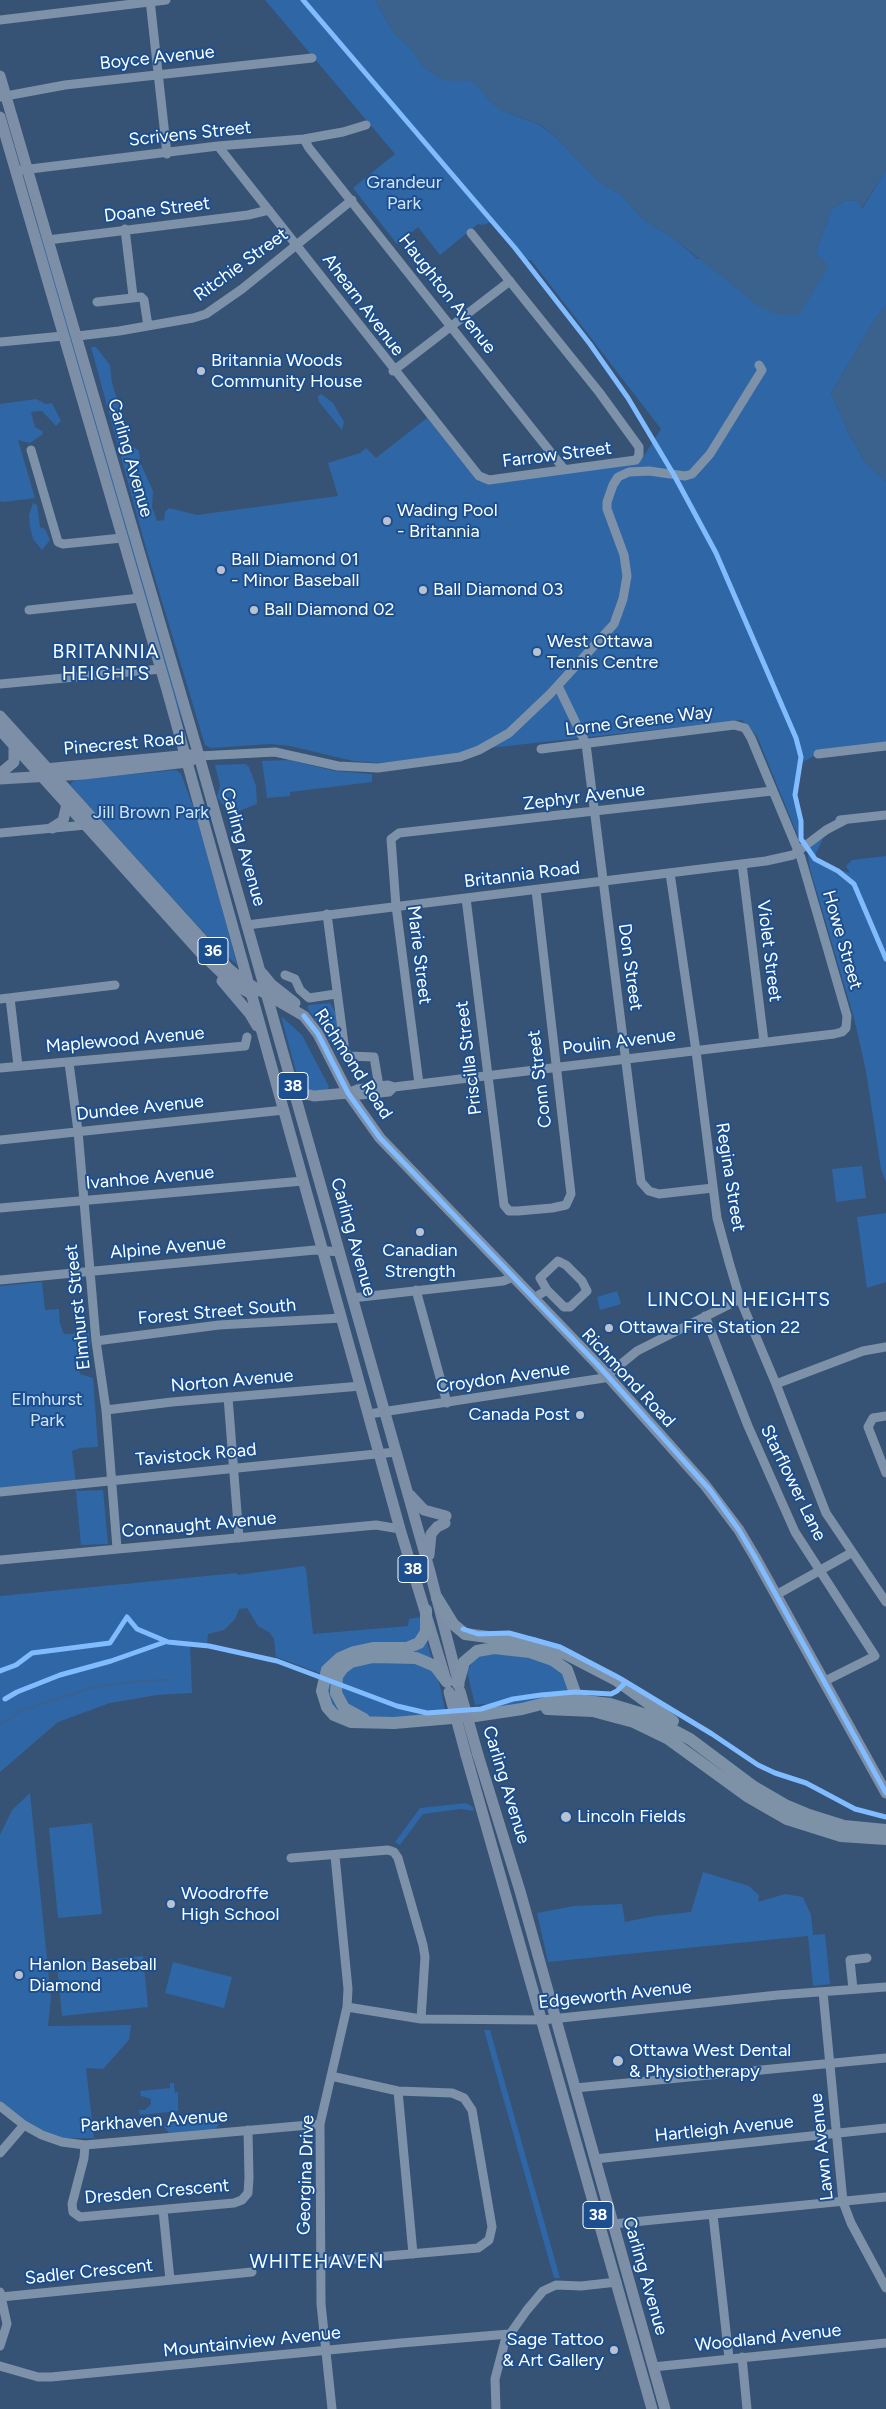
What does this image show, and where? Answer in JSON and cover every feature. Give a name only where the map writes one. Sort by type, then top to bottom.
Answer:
[{"type":"highway","points":[[437,1598],[453,1624],[465,1634],[475,1637],[518,1640],[564,1653],[631,1691],[672,1721],[690,1738],[754,1787],[785,1805],[816,1818],[844,1826],[886,1830]]},
{"type":"highway","points":[[426,1610],[426,1632],[419,1643],[407,1648],[373,1648],[350,1653],[335,1662],[325,1674],[322,1691],[324,1702],[330,1711],[344,1721],[375,1723],[475,1716],[522,1709],[553,1701],[579,1705],[624,1718],[659,1733],[763,1807],[786,1819],[841,1836],[886,1839]]},
{"type":"highway","points":[[375,1723],[348,1712],[337,1698],[335,1688],[338,1676],[347,1664],[366,1658],[416,1658],[435,1666],[454,1687],[464,1662],[474,1653],[485,1649],[515,1650],[540,1655],[562,1665],[571,1677],[579,1705]]},
{"type":"highway","points":[[579,1705],[610,1704],[628,1708],[654,1718],[690,1738]]},
{"type":"main road","name":"Carling Avenue","points":[[0,76],[3,96],[63,336],[161,669],[400,1528],[426,1610],[478,1755],[495,1809],[665,2409]]},
{"type":"main road","name":"Carling Avenue","points":[[0,117],[48,240],[78,336],[200,756],[437,1598],[466,1755],[652,2409]]},
{"type":"main road","name":"Richmond Road","points":[[0,716],[46,773],[176,918],[200,952],[232,983],[268,997],[304,1016],[318,1034],[344,1093]]},
{"type":"main road","name":"Richmond Road","points":[[0,730],[46,773],[67,804],[86,825],[176,918],[251,990]]},
{"type":"main road","points":[[1,774],[14,762],[14,745]]},
{"type":"main road","name":"Pinecrest Road","points":[[1,774],[46,773],[200,756]]},
{"type":"main road","points":[[52,828],[63,821],[67,804]]},
{"type":"main road","points":[[200,952],[252,1018],[271,1064]]},
{"type":"main road","points":[[258,963],[268,981],[291,999],[304,1016]]},
{"type":"main road","name":"Richmond Road","points":[[268,997],[309,1033],[344,1093],[380,1138],[608,1375],[710,1490],[739,1530],[886,1793]]},
{"type":"main road","points":[[292,1082],[299,1092],[314,1096]]},
{"type":"main road","name":"Poulin Avenue","points":[[314,1096],[344,1093]]},
{"type":"main road","points":[[302,1119],[304,1105],[314,1096]]},
{"type":"main road","points":[[406,1490],[424,1510],[446,1520],[434,1529],[430,1536],[430,1572]]},
{"type":"street","points":[[0,20],[166,0]]},
{"type":"street","points":[[150,1],[167,154]]},
{"type":"street","name":"Boyce Avenue","points":[[3,96],[65,85],[312,58]]},
{"type":"street","name":"Scrivens Street","points":[[22,170],[167,154],[218,146],[304,139],[343,132],[366,125]]},
{"type":"street","name":"Haughton Avenue","points":[[304,139],[564,470]]},
{"type":"street","name":"Ahearn Avenue","points":[[218,146],[394,371],[479,476],[486,480]]},
{"type":"street","name":"Ritchie Street","points":[[78,336],[194,318],[218,307],[352,200]]},
{"type":"street","name":"Doane Street","points":[[48,240],[269,210]]},
{"type":"street","points":[[125,230],[133,296]]},
{"type":"street","points":[[394,371],[510,281],[471,232]]},
{"type":"street","name":"Farrow Street","points":[[486,480],[632,461],[639,455],[639,447],[599,392],[510,281]]},
{"type":"street","points":[[97,302],[133,296],[141,297],[144,300],[148,326]]},
{"type":"street","points":[[0,342],[63,336]]},
{"type":"street","points":[[200,756],[275,752],[338,766],[368,769],[449,759],[479,750],[503,737],[521,723],[558,686],[614,624],[623,599],[627,576],[624,555],[607,509],[607,502],[618,477],[629,472],[649,471],[685,476],[692,474],[710,454],[762,370],[759,365]]},
{"type":"street","points":[[31,450],[58,542],[63,544],[122,538]]},
{"type":"street","points":[[29,610],[140,598]]},
{"type":"street","points":[[0,684],[161,669]]},
{"type":"street","name":"Don Street","points":[[558,686],[586,744],[641,1182],[649,1191],[659,1194],[713,1188]]},
{"type":"street","name":"Lorne Greene Way","points":[[541,749],[740,726]]},
{"type":"street","name":"Howe Street","points":[[740,726],[751,738],[799,851],[847,1016],[846,1028]]},
{"type":"street","points":[[818,754],[886,746]]},
{"type":"street","name":"Zephyr Avenue","points":[[399,834],[772,791]]},
{"type":"street","name":"Britannia Road","points":[[247,925],[742,864],[793,855],[826,830],[845,820],[886,815]]},
{"type":"street","points":[[0,833],[86,825]]},
{"type":"street","name":"Marie Street","points":[[399,834],[391,839],[396,906],[419,1084]]},
{"type":"street","name":"Violet Street","points":[[742,864],[764,1042]]},
{"type":"street","name":"Regina Street","points":[[670,873],[696,1051],[717,1218],[740,1299],[776,1384],[826,1513],[851,1553],[886,1602]]},
{"type":"street","name":"Conn Street","points":[[509,1211],[552,1208],[566,1205],[571,1199],[536,890]]},
{"type":"street","name":"Priscilla Street","points":[[466,898],[504,1205],[509,1211]]},
{"type":"street","points":[[327,914],[344,1048],[349,1056],[374,1057],[379,1086]]},
{"type":"street","points":[[284,974],[295,979],[300,990],[309,998],[336,994]]},
{"type":"street","points":[[18,1066],[5,998],[40,992],[115,985]]},
{"type":"street","name":"Poulin Avenue","points":[[344,1093],[379,1086],[388,1085],[394,1087],[834,1034],[846,1028]]},
{"type":"street","name":"Maplewood Avenue","points":[[0,1068],[245,1046],[247,1037]]},
{"type":"street","name":"Elmhurst Street","points":[[68,1063],[78,1131],[96,1341],[106,1410],[117,1548]]},
{"type":"street","name":"Poulin Avenue","points":[[344,1093],[360,1096],[389,1092],[394,1087]]},
{"type":"street","name":"Dundee Avenue","points":[[0,1140],[284,1110]]},
{"type":"street","name":"Ivanhoe Avenue","points":[[0,1208],[304,1181]]},
{"type":"street","name":"Alpine Avenue","points":[[0,1280],[324,1250],[340,1252]]},
{"type":"street","points":[[558,1261],[566,1265],[582,1281],[587,1292],[570,1307],[564,1307],[546,1290],[540,1278],[558,1261]]},
{"type":"street","points":[[352,1298],[503,1281],[513,1277]]},
{"type":"street","points":[[416,1290],[447,1402]]},
{"type":"street","points":[[534,1298],[546,1290]]},
{"type":"street","name":"Croydon Avenue","points":[[369,1414],[596,1380],[608,1375],[637,1351],[740,1299]]},
{"type":"street","name":"Starflower Lane","points":[[705,1316],[748,1426],[795,1532],[875,1656],[825,1681]]},
{"type":"street","name":"Forest Street South","points":[[96,1341],[219,1325],[342,1318]]},
{"type":"street","points":[[776,1384],[863,1351],[886,1347]]},
{"type":"street","name":"Norton Avenue","points":[[106,1410],[228,1397],[361,1386]]},
{"type":"street","points":[[228,1397],[239,1538]]},
{"type":"street","points":[[886,1416],[873,1418],[868,1427],[886,1473]]},
{"type":"street","name":"Tavistock Road","points":[[0,1492],[112,1479],[396,1452]]},
{"type":"street","name":"Connaught Avenue","points":[[0,1560],[372,1525],[400,1528]]},
{"type":"street","points":[[776,1595],[851,1553]]},
{"type":"street","points":[[291,1858],[335,1856],[388,1850],[394,1852],[398,1858],[424,1945],[421,2019]]},
{"type":"street","name":"Georgina Drive","points":[[332,2409],[325,2352],[320,2262],[320,2124],[347,2007],[348,1989],[335,1856]]},
{"type":"street","points":[[852,1989],[850,1960],[867,1958]]},
{"type":"street","name":"Edgeworth Avenue","points":[[347,2007],[421,2019],[542,2020],[886,1987]]},
{"type":"street","name":"Lawn Avenue","points":[[823,1992],[844,2202],[851,2223],[886,2288]]},
{"type":"street","points":[[575,2088],[886,2058]]},
{"type":"street","points":[[320,2262],[478,2248],[489,2240],[492,2227],[472,2110],[464,2098],[452,2092],[398,2091],[331,2076]]},
{"type":"street","points":[[398,2091],[413,2254]]},
{"type":"street","name":"Parkhaven Avenue","points":[[0,2106],[24,2125],[42,2135],[62,2142],[85,2145],[320,2124]]},
{"type":"street","points":[[0,2154],[24,2125]]},
{"type":"street","name":"Hartleigh Avenue","points":[[595,2159],[886,2128]]},
{"type":"street","name":"Dresden Crescent","points":[[85,2145],[84,2158],[72,2204],[73,2212],[80,2217],[234,2203],[242,2200],[248,2193],[248,2130]]},
{"type":"street","points":[[613,2224],[886,2198]]},
{"type":"street","name":"Sadler Crescent","points":[[1,2295],[170,2280],[163,2210]]},
{"type":"street","points":[[713,2215],[729,2358]]},
{"type":"street","points":[[170,2280],[252,2272]]},
{"type":"street","points":[[496,2409],[495,2379],[497,2366],[509,2334],[544,2291],[556,2285],[581,2286],[617,2282]]},
{"type":"street","points":[[0,2346],[7,2324],[1,2295]]},
{"type":"street","name":"Mountainview Avenue","points":[[0,2366],[38,2377],[51,2378],[509,2334]]},
{"type":"street","name":"Woodland Avenue","points":[[653,2367],[886,2343]]},
{"type":"street","points":[[742,2357],[748,2409]]},
{"type":"green space","name":"Grandeur Park","points":[[265,0],[375,0],[394,33],[411,49],[423,66],[444,81],[470,81],[478,86],[489,100],[501,110],[540,125],[558,139],[597,180],[621,195],[644,220],[672,237],[698,259],[816,252],[831,210],[844,201],[857,200],[862,209],[886,170],[886,305],[875,319],[831,393],[849,434],[865,462],[886,481],[886,746],[818,754],[801,763],[795,795],[804,836],[798,836],[757,736],[742,720],[471,750],[454,755],[378,763],[353,761],[290,746],[271,744],[211,748],[205,745],[146,548],[91,347],[96,347],[110,365],[112,383],[131,445],[139,451],[140,462],[153,491],[152,507],[157,521],[164,520],[165,512],[169,508],[197,515],[338,496],[328,463],[360,453],[366,448],[376,458],[427,418],[479,482],[640,462],[661,429],[531,260],[527,260],[491,222],[483,225],[478,224],[440,255],[418,227],[397,244],[353,188],[395,154]]},
{"type":"green space","points":[[39,228],[190,742],[173,694],[37,229]]},
{"type":"green space","points":[[321,394],[333,403],[344,422],[342,430],[319,402],[318,396]]},
{"type":"green space","points":[[36,399],[46,404],[52,403],[61,421],[56,426],[42,411],[31,412],[35,427],[42,431],[43,434],[30,443],[18,440],[35,498],[0,501],[0,404]]},
{"type":"green space","points":[[33,503],[37,505],[40,527],[45,529],[50,540],[42,550],[33,539],[30,527],[29,515]]},
{"type":"green space","points":[[289,760],[335,771],[372,774],[372,782],[290,792],[290,796],[267,798],[262,761]]},
{"type":"green space","points":[[245,764],[249,767],[256,786],[257,804],[239,811],[237,816],[231,815],[217,797],[220,785],[215,765]]},
{"type":"green space","name":"Jill Brown Park","points":[[176,770],[181,774],[200,825],[237,965],[217,947],[70,785],[74,780]]},
{"type":"green space","points":[[825,834],[814,858],[829,866],[850,873],[846,866],[852,860],[886,856],[886,1182],[881,1169],[866,1071],[854,1018],[810,869],[808,856],[811,847]]},
{"type":"green space","points":[[330,1003],[336,1013],[343,1051],[337,1053],[307,1008],[309,1005]]},
{"type":"green space","points":[[281,1016],[302,1035],[329,1087],[327,1090],[304,1091],[299,1083]]},
{"type":"green space","points":[[862,1166],[866,1198],[836,1202],[832,1169]]},
{"type":"green space","points":[[886,1213],[886,1282],[867,1288],[857,1217]]},
{"type":"green space","name":"Elmhurst Park","points":[[42,1282],[45,1310],[59,1309],[60,1324],[64,1334],[89,1333],[90,1348],[77,1352],[77,1357],[80,1374],[93,1378],[98,1447],[80,1448],[72,1451],[77,1491],[103,1490],[108,1544],[81,1545],[76,1491],[72,1480],[0,1488],[0,1286]]},
{"type":"green space","points":[[617,1291],[621,1304],[600,1310],[597,1297]]},
{"type":"green space","points":[[304,1566],[306,1569],[313,1634],[408,1626],[409,1619],[419,1617],[422,1624],[421,1633],[427,1642],[445,1710],[427,1715],[392,1719],[340,1715],[328,1700],[328,1676],[276,1657],[274,1639],[270,1633],[258,1626],[247,1608],[239,1609],[235,1619],[224,1630],[208,1634],[207,1644],[190,1643],[192,1693],[157,1695],[110,1703],[58,1722],[0,1772],[0,1596],[237,1573],[237,1575]]},
{"type":"green space","points":[[484,1653],[543,1658],[565,1676],[570,1696],[500,1708],[484,1704],[475,1705],[467,1671],[474,1659]]},
{"type":"green space","points":[[30,1793],[51,1998],[48,2026],[131,2025],[129,2040],[103,2069],[86,2068],[94,2138],[63,2138],[34,2127],[0,2101],[0,1835],[12,1810]]},
{"type":"green space","points":[[466,1803],[473,1807],[474,1811],[461,1809],[423,1814],[400,1845],[395,1842],[420,1808]]},
{"type":"green space","points":[[92,1823],[102,1914],[58,1918],[49,1828]]},
{"type":"green space","points":[[703,1872],[749,1886],[759,1895],[758,1902],[785,1894],[803,1897],[811,1915],[813,1935],[825,1934],[830,1984],[813,1986],[808,1936],[548,1962],[537,1913],[574,1906],[622,1904],[625,1922],[654,1916],[691,1912]]},
{"type":"green space","points":[[143,1956],[148,2007],[62,2016],[57,1965]]},
{"type":"green space","points":[[173,1962],[232,1977],[224,2008],[165,1993]]},
{"type":"green space","points":[[484,2030],[490,2030],[560,2278],[554,2278]]},
{"type":"green space","points":[[170,2083],[174,2083],[175,2093],[178,2092],[178,2111],[140,2115],[139,2110],[145,2110],[151,2104],[151,2099],[141,2096],[140,2091],[170,2088]]},
{"type":"green space","points":[[212,2116],[219,2121],[215,2129],[169,2133],[164,2127],[167,2120]]},
{"type":"shaded area","points":[[375,0],[886,0],[886,170],[861,209],[857,200],[844,201],[831,210],[816,252],[829,266],[799,315],[775,314],[757,305],[672,237],[644,220],[621,195],[597,180],[558,139],[541,125],[501,110],[489,100],[478,86],[470,81],[444,81],[423,66],[411,49],[394,33]]},
{"type":"shaded area","points":[[886,305],[886,481],[865,462],[849,434],[831,393],[875,319]]},
{"type":"waterway","points":[[0,1725],[20,1711],[94,1687],[139,1681],[171,1680]]},
{"type":"cycle path","points":[[303,0],[515,248],[590,344],[628,398],[674,475],[716,553],[796,738],[801,757],[795,795],[801,821],[801,839],[815,859],[838,871],[854,884],[886,959]]},
{"type":"cycle path","points":[[304,1016],[318,1034],[348,1093],[380,1138],[597,1364],[710,1490],[739,1530],[755,1557],[886,1793]]},
{"type":"cycle path","points":[[0,1671],[16,1665],[32,1653],[110,1643],[127,1617],[137,1629],[168,1642],[209,1646],[277,1661],[397,1706],[427,1713],[481,1709],[513,1699],[541,1695],[575,1692],[611,1694],[626,1682]]},
{"type":"cycle path","points":[[463,1629],[478,1634],[509,1633],[560,1647],[621,1679],[712,1734],[758,1765],[775,1773],[806,1783],[855,1809],[886,1817]]},
{"type":"cycle path","points":[[5,1699],[17,1692],[60,1675],[111,1661],[165,1642]]},
{"type":"place","name":"Britannia Woods Community House","points":[[201,371]]},
{"type":"place","name":"Wading Pool - Britannia","points":[[387,521]]},
{"type":"place","name":"Ball Diamond 01 - Minor Baseball","points":[[221,570]]},
{"type":"place","name":"Ball Diamond 03","points":[[423,590]]},
{"type":"place","name":"Ball Diamond 02","points":[[254,610]]},
{"type":"place","name":"West Ottawa Tennis Centre","points":[[537,652]]},
{"type":"place","name":"Canadian Strength","points":[[420,1232]]},
{"type":"place","name":"Ottawa Fire Station 22","points":[[609,1328]]},
{"type":"place","name":"Canada Post","points":[[580,1415]]},
{"type":"place","name":"Lincoln Fields","points":[[566,1817]]},
{"type":"place","name":"Woodroffe High School","points":[[171,1904]]},
{"type":"place","name":"Hanlon Baseball Diamond","points":[[19,1975]]},
{"type":"place","name":"Ottawa West Dental & Physiotherapy","points":[[618,2061]]},
{"type":"place","name":"Sage Tattoo & Art Gallery","points":[[614,2350]]},
{"type":"district","name":"BRITANNIA HEIGHTS","points":[[106,663]]},
{"type":"district","name":"LINCOLN HEIGHTS","points":[[739,1300]]},
{"type":"district","name":"WHITEHAVEN","points":[[317,2262]]}]
